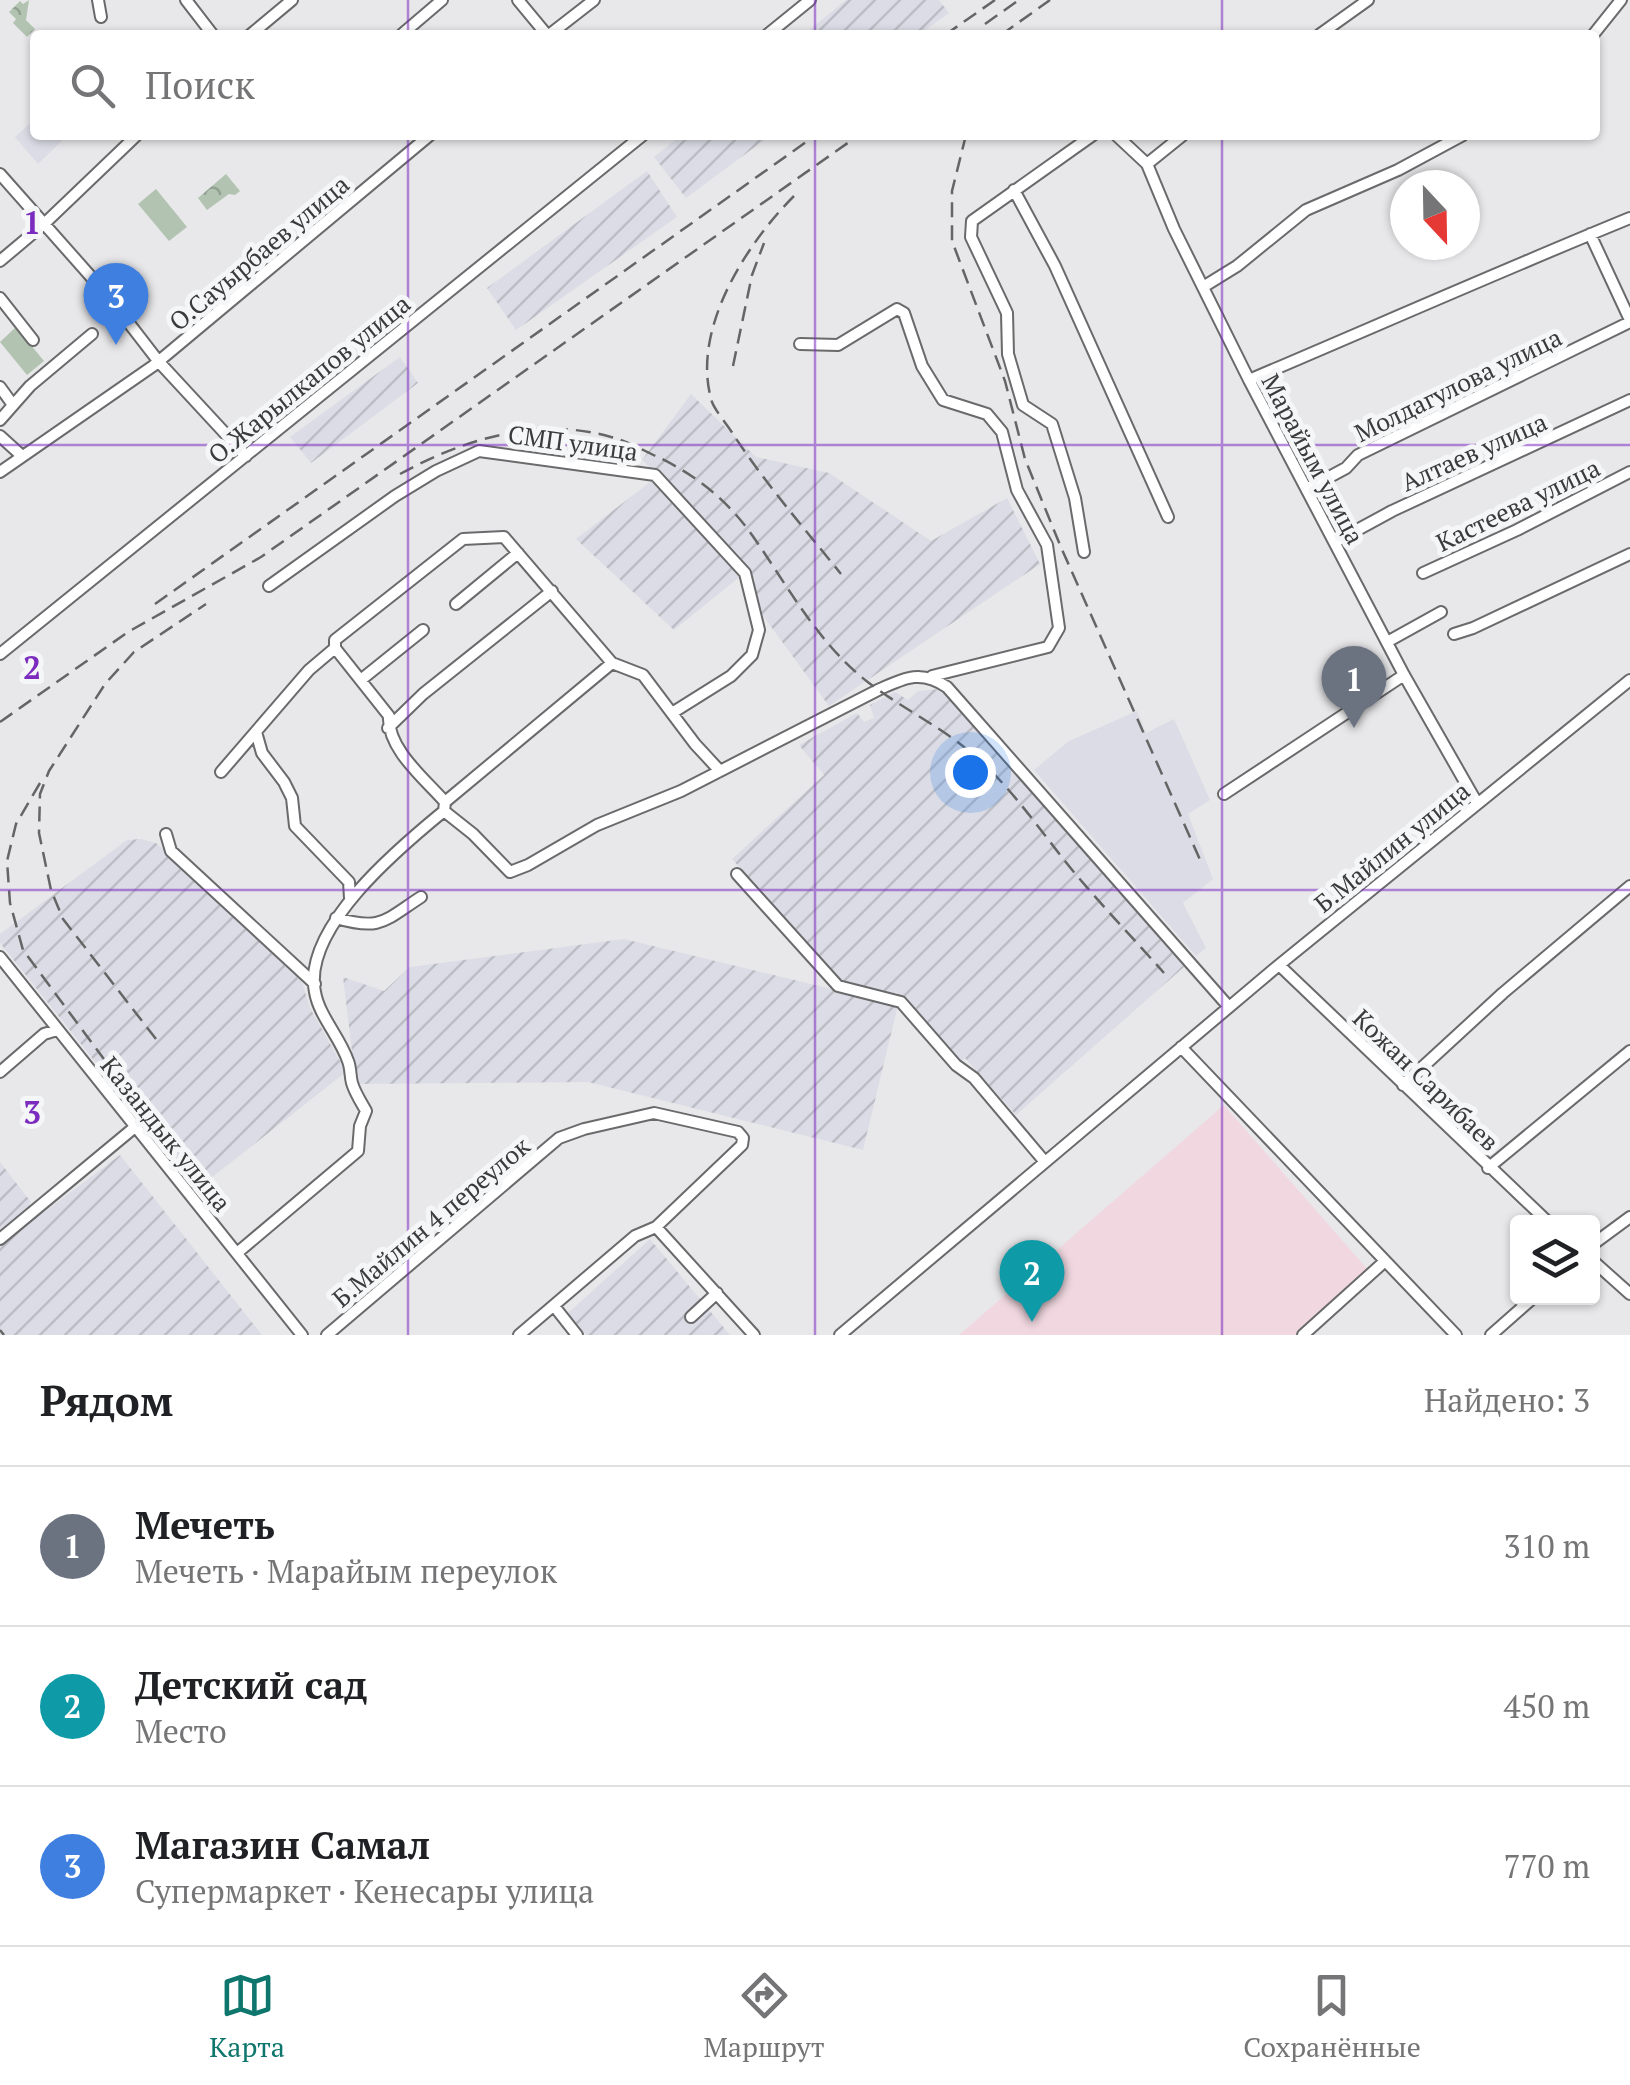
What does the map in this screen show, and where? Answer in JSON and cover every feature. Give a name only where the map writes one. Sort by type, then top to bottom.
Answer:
[{"type":"street","points":[[98,0],[102,17]]},
{"type":"street","points":[[186,0],[209,30]]},
{"type":"street","points":[[407,30],[442,0]]},
{"type":"street","points":[[518,0],[544,30]]},
{"type":"street","points":[[555,30],[594,0]]},
{"type":"street","points":[[773,30],[810,0]]},
{"type":"street","points":[[1326,30],[1368,0]]},
{"type":"street","points":[[1597,30],[1621,0]]},
{"type":"street","points":[[256,30],[287,2]]},
{"type":"street","points":[[0,261],[132,140]]},
{"type":"street","name":"О.Сауырбаев улица","points":[[0,472],[159,362],[424,140]]},
{"type":"street","name":"О.Жарылкапов улица","points":[[0,654],[632,140]]},
{"type":"street","points":[[1084,552],[1075,498],[1052,424],[1023,405],[1008,354],[1007,313],[971,237],[972,221],[1086,140]]},
{"type":"street","name":"Марайым улица","points":[[1121,140],[1147,164],[1249,380],[1404,676],[1477,803]]},
{"type":"street","points":[[1147,164],[1177,140]]},
{"type":"street","points":[[1203,288],[1238,266],[1306,210],[1398,170],[1454,140]]},
{"type":"street","points":[[0,174],[108,296],[159,362],[246,456]]},
{"type":"street","points":[[1014,190],[1055,266],[1168,518]]},
{"type":"street","points":[[1249,380],[1630,218]]},
{"type":"street","points":[[1590,234],[1630,321]]},
{"type":"street","points":[[2,306],[34,340]]},
{"type":"street","points":[[720,770],[643,675],[612,663],[504,538],[463,538],[335,640],[335,648],[389,716],[388,728],[395,743],[444,807],[510,872],[597,825],[650,806],[902,679],[932,676],[1048,647],[1059,628],[1047,545],[1017,490],[1002,432],[987,414],[944,400],[922,366],[904,313],[897,309],[838,345],[800,344]]},
{"type":"street","name":"Молдагулова улица","points":[[1307,489],[1346,468],[1358,455],[1630,321]]},
{"type":"street","points":[[0,420],[30,386],[92,334]]},
{"type":"street","points":[[0,387],[13,406]]},
{"type":"street","name":"Алтаев улица","points":[[1335,542],[1392,510],[1630,400]]},
{"type":"street","points":[[0,436],[22,456]]},
{"type":"street","name":"СМП улица","points":[[268,586],[395,496],[479,451],[655,475],[744,573],[759,630],[752,655],[731,676],[672,713]]},
{"type":"street","name":"Кастеева улица","points":[[1423,573],[1630,472]]},
{"type":"street","points":[[456,604],[518,553]]},
{"type":"street","points":[[1454,634],[1630,554]]},
{"type":"street","points":[[388,728],[423,694],[552,591]]},
{"type":"street","points":[[1387,642],[1441,612]]},
{"type":"street","points":[[362,680],[423,630]]},
{"type":"street","points":[[220,772],[309,670],[335,648]]},
{"type":"street","points":[[314,988],[318,955],[336,918],[350,900],[444,807],[612,663]]},
{"type":"street","points":[[932,676],[947,687],[1229,1007]]},
{"type":"street","points":[[1224,794],[1404,676]]},
{"type":"street","name":"Б.Майлин улица","points":[[840,1335],[1278,965],[1630,680]]},
{"type":"street","points":[[256,732],[262,754],[292,798],[295,826],[350,882],[350,900]]},
{"type":"street","points":[[166,834],[170,851],[314,988],[366,1111],[358,1151],[236,1253]]},
{"type":"street","points":[[737,874],[838,986],[901,1002],[956,1066],[974,1078],[1045,1162]]},
{"type":"street","points":[[1404,1085],[1503,993],[1630,886]]},
{"type":"street","points":[[336,918],[365,926],[379,924],[422,897]]},
{"type":"street","name":"Казандык улица","points":[[0,957],[302,1335]]},
{"type":"street","name":"Кожан Сарибаев","points":[[1278,965],[1540,1215]]},
{"type":"street","points":[[0,1072],[44,1034],[57,1030]]},
{"type":"street","points":[[1181,1047],[1456,1335]]},
{"type":"street","points":[[1488,1168],[1630,1051]]},
{"type":"street","name":"Б.Майлин 4 переулок","points":[[328,1335],[559,1138],[584,1128],[654,1113],[738,1132],[743,1138],[742,1145],[656,1227]]},
{"type":"street","points":[[0,1239],[135,1127]]},
{"type":"street","points":[[1600,1239],[1630,1216]]},
{"type":"street","points":[[520,1335],[635,1236],[656,1227],[754,1335]]},
{"type":"street","points":[[1302,1335],[1384,1262]]},
{"type":"street","points":[[1600,1267],[1630,1294]]},
{"type":"street","points":[[691,1317],[718,1292]]},
{"type":"street","points":[[1492,1335],[1525,1305]]},
{"type":"street","points":[[554,1306],[577,1335]]},
{"type":"shaded area","points":[[846,0],[939,0],[949,13],[925,30],[809,30]]},
{"type":"shaded area","points":[[30,124],[30,140],[63,140],[38,164],[15,137]]},
{"type":"shaded area","points":[[675,140],[764,140],[686,198],[654,157]]},
{"type":"shaded area","points":[[647,171],[677,217],[516,330],[487,288]]},
{"type":"shaded area","points":[[400,357],[418,383],[311,463],[290,437]]},
{"type":"shaded area","points":[[691,394],[756,457],[829,473],[931,541],[1007,498],[1040,564],[829,706],[756,606],[751,595],[755,579],[682,497],[642,460]]},
{"type":"shaded area","points":[[654,479],[742,575],[674,630],[576,539]]},
{"type":"shaded area","points":[[939,689],[974,724],[1184,967],[1016,1115],[965,1058],[959,1063],[896,992],[890,997],[841,982],[732,859],[824,775],[799,745],[857,713],[864,722],[874,718],[870,705],[895,692],[908,700],[918,691]]},
{"type":"shaded area","points":[[1137,711],[1146,733],[1174,719],[1210,800],[1188,814],[1213,879],[1183,903],[1206,948],[1196,956],[1034,770],[1069,741]]},
{"type":"shaded area","points":[[127,840],[156,843],[170,855],[302,982],[310,1008],[346,1072],[197,1189],[0,943],[0,934]]},
{"type":"shaded area","points":[[624,939],[898,1005],[863,1150],[588,1082],[356,1084],[343,977],[384,991],[410,967]]},
{"type":"shaded area","points":[[1224,1105],[1369,1271],[1295,1335],[959,1335]]},
{"type":"shaded area","points":[[120,1155],[262,1335],[0,1335],[0,1162],[29,1204],[43,1213]]},
{"type":"shaded area","points":[[650,1239],[730,1335],[586,1335],[568,1313]]},
{"type":"green space","points":[[29,0],[26,20],[35,29],[27,37],[13,23],[16,19],[9,12],[20,1],[23,4]]},
{"type":"green space","points":[[226,174],[240,191],[207,210],[198,198]]},
{"type":"green space","points":[[156,189],[187,227],[169,241],[138,204]]},
{"type":"green space","points":[[16,327],[44,361],[27,375],[0,342]]},
{"type":"railway","points":[[952,30],[995,0]]},
{"type":"railway","points":[[985,24],[1019,0]]},
{"type":"railway","points":[[1008,30],[1050,0]]},
{"type":"railway","points":[[155,604],[809,140]]},
{"type":"railway","points":[[0,722],[128,632],[261,557],[852,140]]},
{"type":"railway","points":[[965,140],[952,191],[952,241],[1005,381],[1025,459],[1201,862]]},
{"type":"railway","points":[[794,196],[758,238],[727,290],[709,347],[707,375],[712,402],[719,414],[771,488],[841,574]]},
{"type":"railway","points":[[733,366],[752,275],[764,243]]},
{"type":"railway","points":[[400,474],[476,441],[502,434],[557,429],[617,439],[687,473],[722,500],[743,523],[834,651],[869,683],[949,736],[989,769],[1164,973]]},
{"type":"railway","points":[[156,1039],[63,919],[51,890],[39,833],[40,794],[49,771],[105,684],[134,652],[206,604]]},
{"type":"railway","points":[[40,783],[16,824],[7,861],[10,903],[23,950],[144,1113]]},
{"type":"railway","points":[[0,1330],[4,1335]]},
{"type":"place","name":"Магазин Самал","points":[[116,345]]},
{"type":"place","name":"Мечеть","points":[[1354,728]]},
{"type":"place","name":"Детский сад","points":[[1032,1322]]}]
